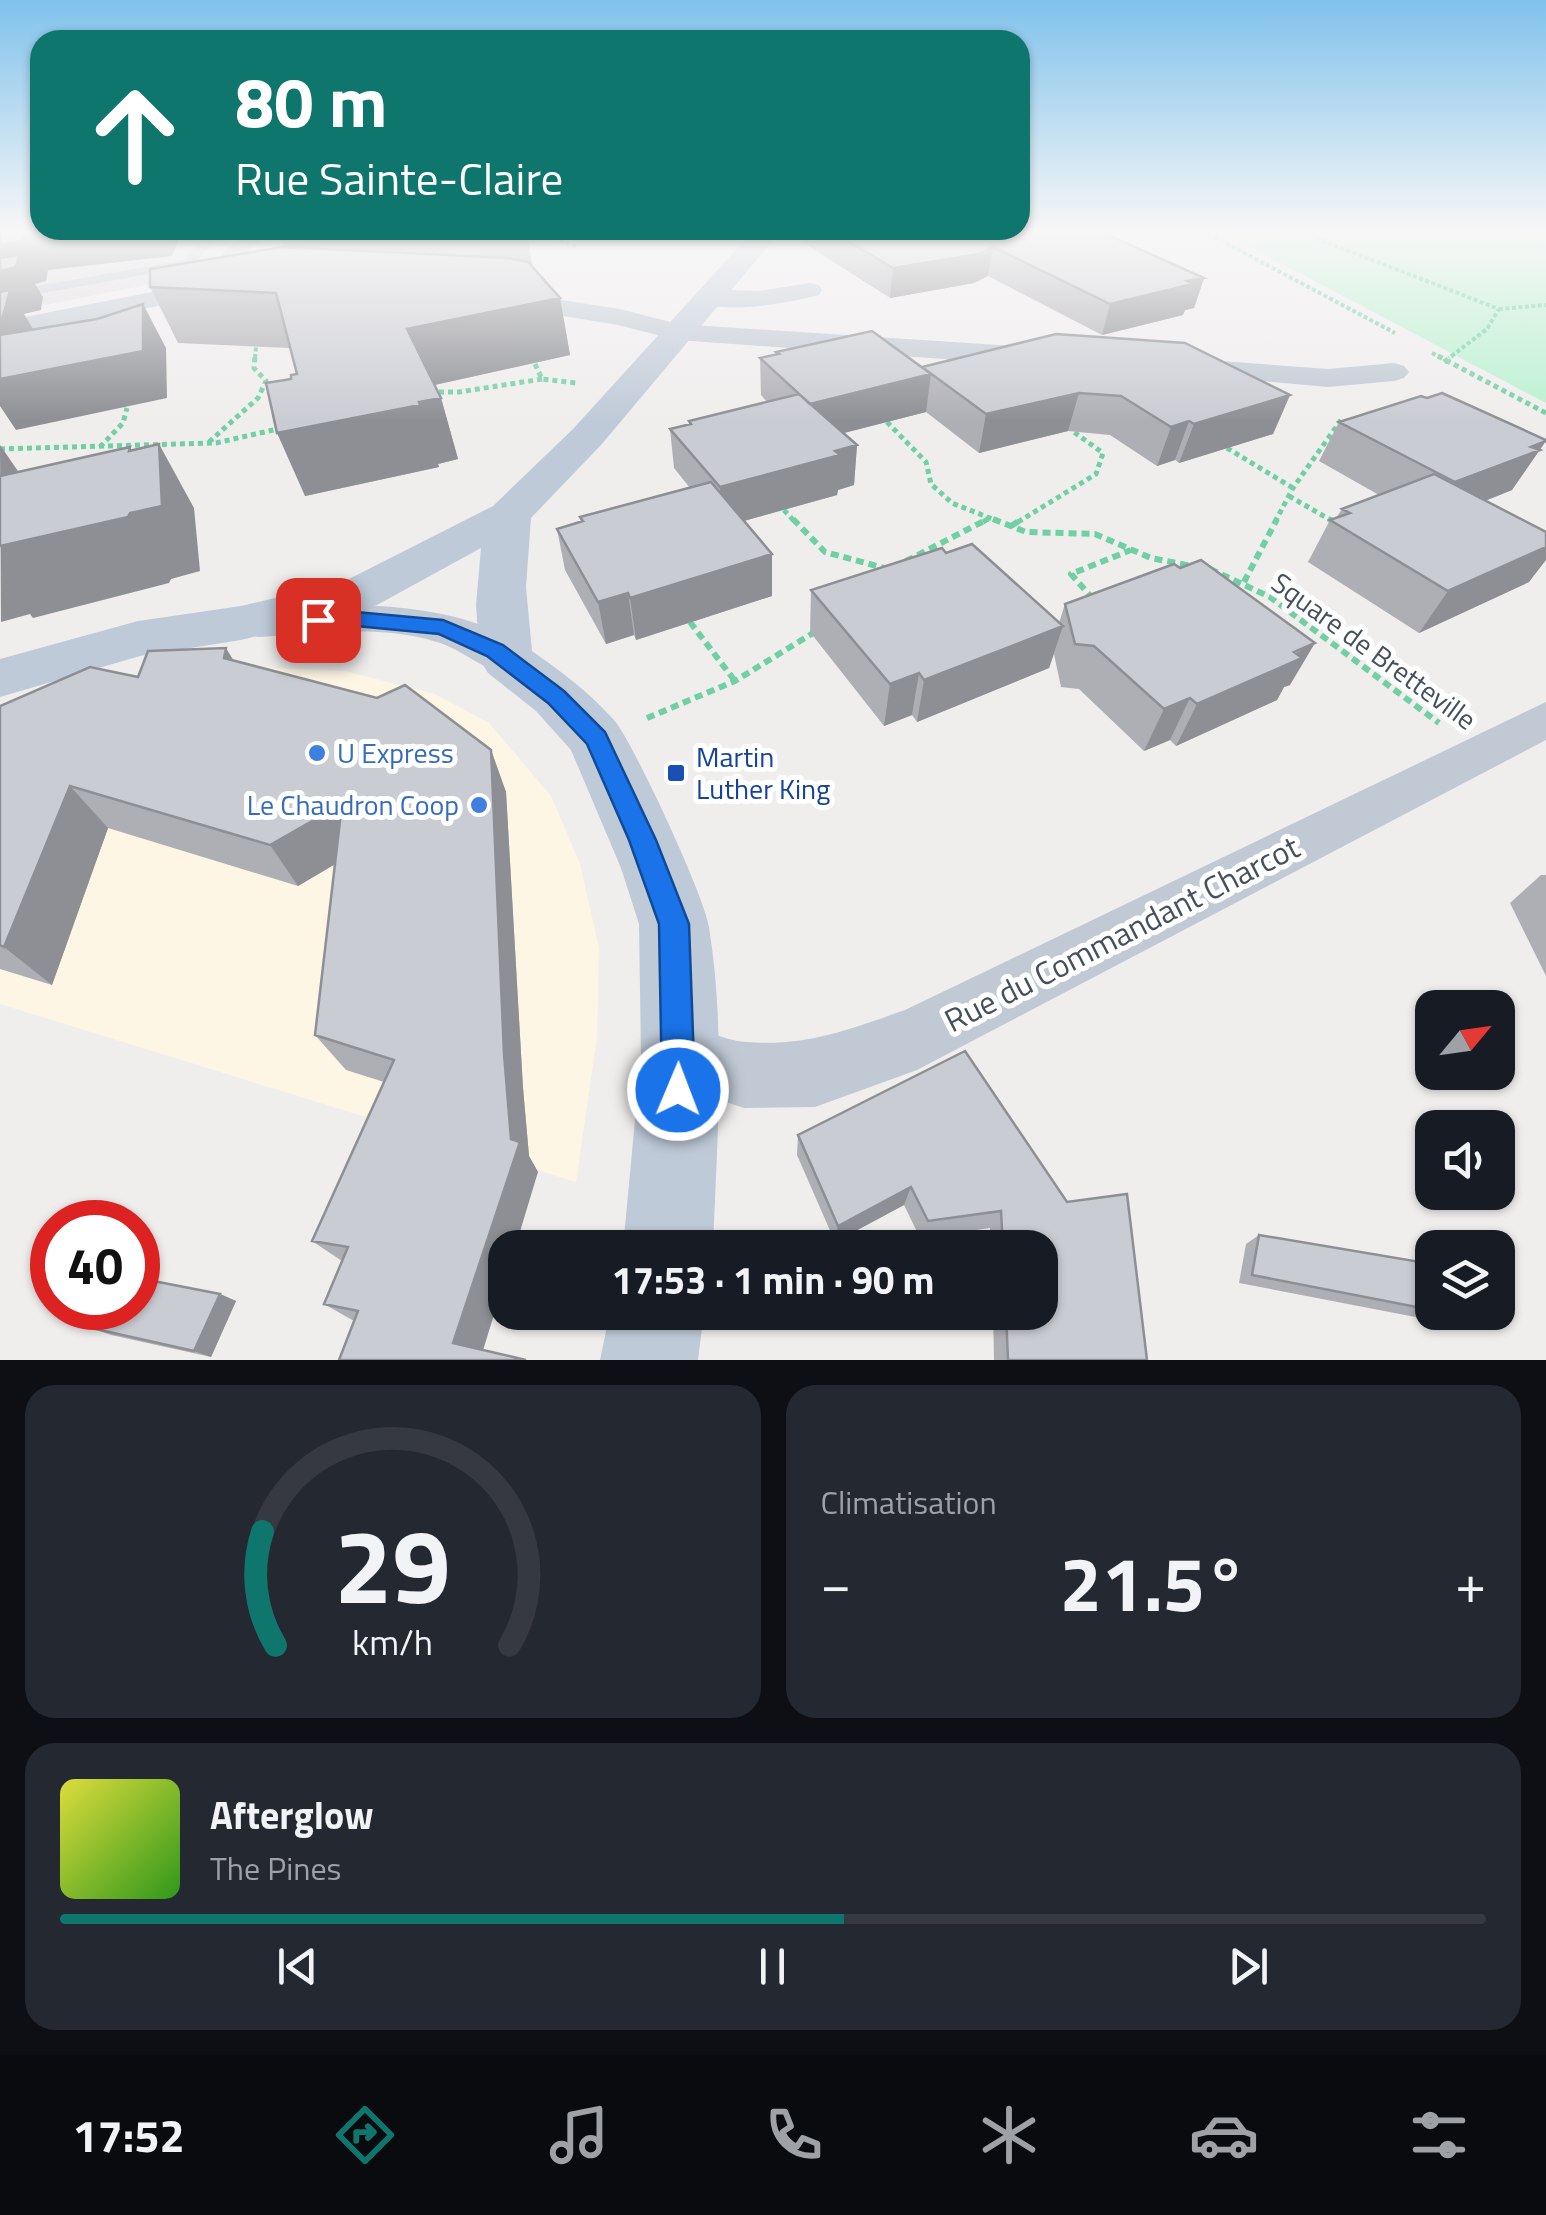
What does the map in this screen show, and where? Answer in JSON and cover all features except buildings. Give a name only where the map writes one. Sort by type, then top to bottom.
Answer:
[{"type":"street","points":[[0,330],[168,294]]},
{"type":"street","points":[[0,678],[138,639],[241,623],[359,594],[443,554],[509,515],[587,438],[709,294]]},
{"type":"street","points":[[707,297],[758,299],[784,294]]},
{"type":"street","points":[[482,298],[536,303],[677,332],[1062,359]]},
{"type":"street","points":[[1157,366],[1328,378],[1394,372]]},
{"type":"street","points":[[507,660],[499,614],[509,515]]},
{"type":"street","points":[[241,623],[356,619],[443,627],[507,660],[556,697],[596,739],[626,800],[674,924],[680,1056],[669,1230]]},
{"type":"street","name":"Rue du Commandant Charcot","points":[[680,1056],[744,1074],[815,1074],[916,1038],[1546,719]]},
{"type":"street","points":[[650,1360],[654,1330]]},
{"type":"path","points":[[1321,294],[1395,334]]},
{"type":"path","points":[[1462,294],[1499,309],[1546,306]]},
{"type":"path","points":[[1447,362],[1487,329],[1499,309]]},
{"type":"path","points":[[208,443],[258,398],[266,382],[254,368],[256,348]]},
{"type":"path","points":[[1430,352],[1546,413]]},
{"type":"path","name":"Square de Bretteville","points":[[1244,582],[1293,488],[1354,403],[1328,378]]},
{"type":"path","points":[[427,392],[459,392],[542,379]]},
{"type":"path","points":[[99,448],[123,423],[127,408]]},
{"type":"path","name":"Square de Bretteville","points":[[887,422],[926,462],[931,484],[952,503],[1026,532],[1095,534],[1132,550],[1244,582],[1479,752]]},
{"type":"path","points":[[0,449],[208,443],[286,428]]},
{"type":"path","points":[[1010,526],[1096,474],[1103,452],[1072,430]]},
{"type":"path","points":[[1330,434],[1346,441]]},
{"type":"path","points":[[1227,448],[1293,488]]},
{"type":"path","points":[[1289,496],[1340,526]]},
{"type":"path","points":[[784,510],[825,552],[889,570]]},
{"type":"path","points":[[880,577],[989,518]]},
{"type":"path","points":[[1102,610],[1071,574],[1132,550]]},
{"type":"path","points":[[690,622],[736,681]]},
{"type":"path","points":[[596,739],[736,681],[826,624]]},
{"type":"shaded area","points":[[0,294],[99,294],[0,314]]},
{"type":"shaded area","points":[[187,670],[345,671],[435,694],[489,723],[551,796],[580,864],[599,948],[597,1037],[576,1182],[0,1004],[0,711]]},
{"type":"green space","points":[[1340,294],[1546,294],[1546,403]]},
{"type":"place","name":"U Express","points":[[317,753]]},
{"type":"place","name":"Martin Luther King","points":[[676,773]]},
{"type":"place","name":"Le Chaudron Coop","points":[[479,805]]},
{"type":"route","points":[[318,620],[356,619],[443,627],[495,650],[556,697],[596,739],[654,868],[674,924],[678,1090]]}]
